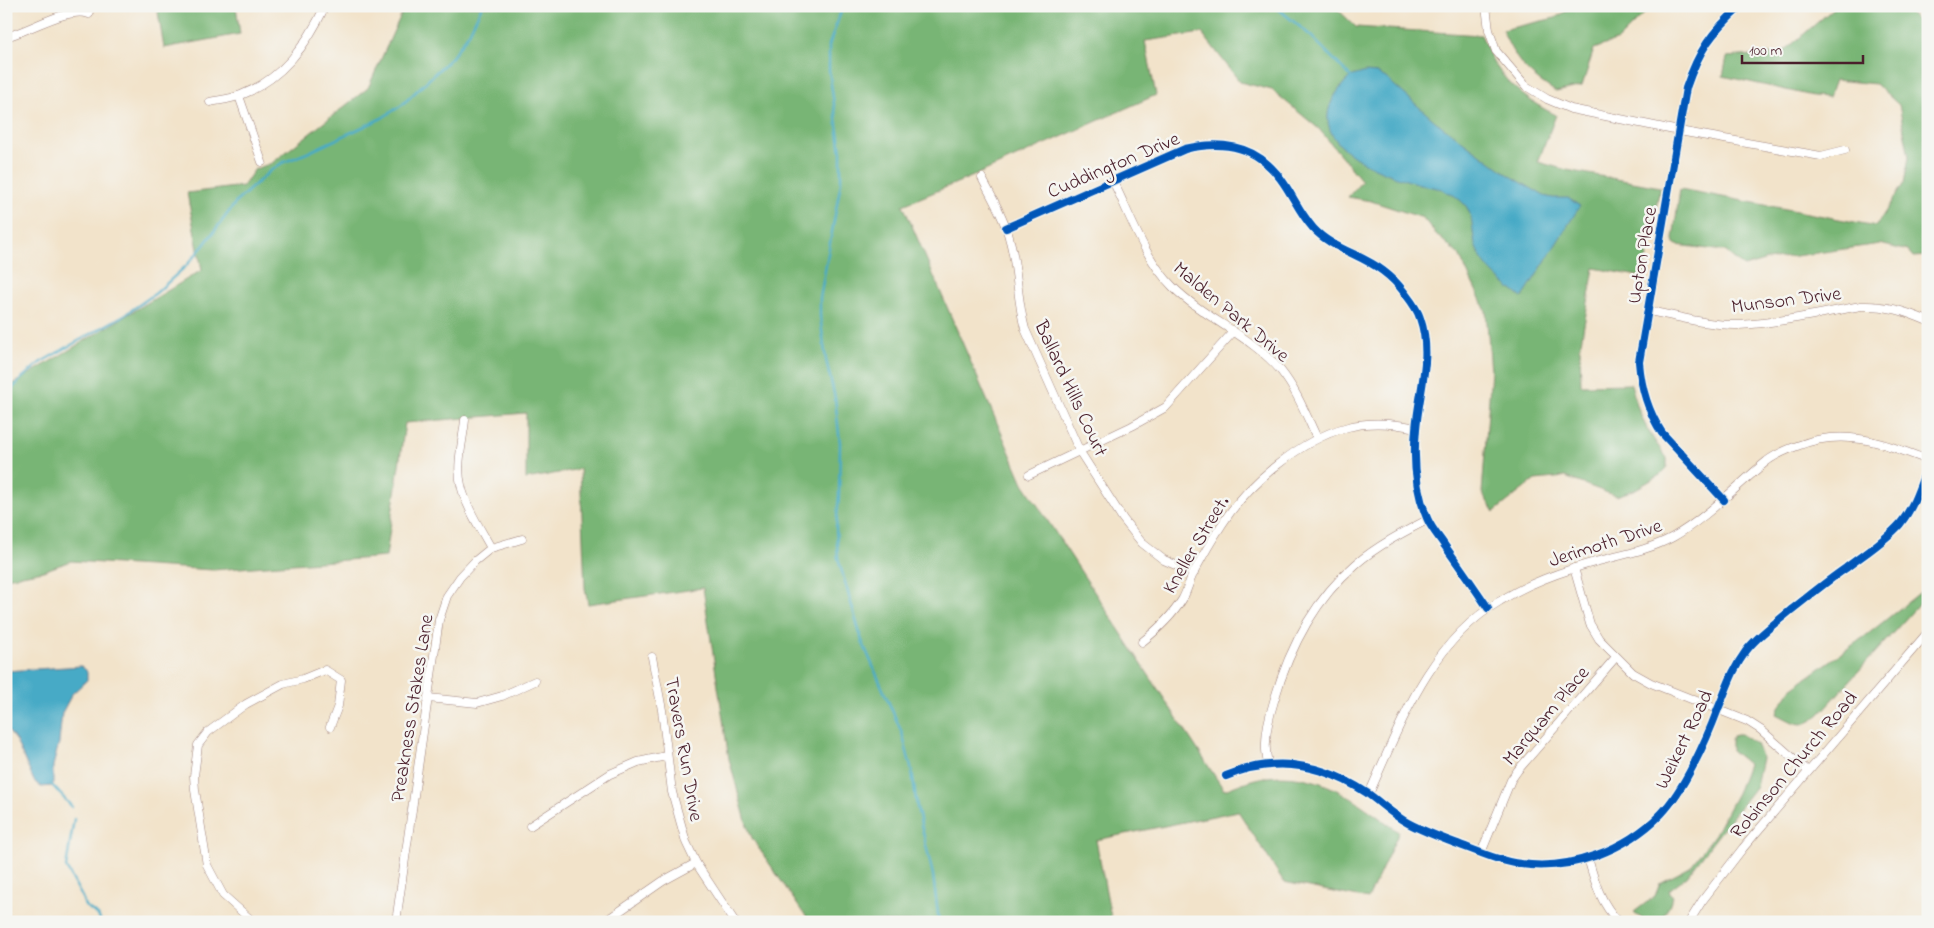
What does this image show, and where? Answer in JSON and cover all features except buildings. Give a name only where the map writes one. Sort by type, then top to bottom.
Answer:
[{"type":"street","points":[[210,102],[238,96],[272,78],[299,52],[314,29],[325,6]]},
{"type":"street","points":[[1486,6],[1489,30],[1496,51],[1526,86],[1547,99],[1571,109],[1679,131],[1821,156],[1845,150]]},
{"type":"street","name":"Upton Place","points":[[1724,500],[1662,433],[1647,405],[1641,384],[1639,362],[1686,88],[1695,61],[1706,42],[1741,6]]},
{"type":"street","points":[[6,37],[26,31],[70,12],[82,11],[89,14]]},
{"type":"street","points":[[238,96],[262,162]]},
{"type":"street","name":"Cuddington Drive","points":[[1006,228],[1184,148],[1201,145],[1230,147],[1260,158],[1283,180],[1312,227],[1330,243],[1382,270],[1412,302],[1420,315],[1426,338],[1424,384],[1416,428],[1414,466],[1416,484],[1427,520],[1488,608]]},
{"type":"street","name":"Ballard Hills Court","points":[[982,178],[1006,228],[1014,257],[1020,310],[1025,329],[1080,452],[1119,513],[1142,543],[1164,560],[1194,573]]},
{"type":"street","name":"Malden Park Drive","points":[[1113,181],[1157,269],[1173,287],[1264,356],[1281,372],[1296,393],[1317,438]]},
{"type":"street","name":"Munson Drive","points":[[1648,311],[1719,324],[1738,325],[1875,305],[1895,308],[1928,320]]},
{"type":"street","points":[[1029,475],[1080,452],[1166,407],[1233,332]]},
{"type":"street","points":[[465,420],[460,467],[461,484],[470,508],[491,548]]},
{"type":"street","name":"Kneller Street.","points":[[1142,642],[1160,627],[1182,601],[1194,573],[1221,525],[1242,497],[1266,473],[1317,438],[1348,427],[1372,423],[1396,424],[1416,428]]},
{"type":"street","name":"Jerimoth Drive","points":[[1369,794],[1417,689],[1432,665],[1450,643],[1488,608],[1500,600],[1539,581],[1574,568],[1628,553],[1671,538],[1689,527],[1724,500],[1774,456],[1806,442],[1833,436],[1859,438],[1885,444],[1928,460]]},
{"type":"street","name":"Weikert Road","points":[[1226,776],[1242,769],[1268,765],[1302,765],[1327,772],[1369,794],[1407,823],[1481,853],[1513,863],[1543,866],[1566,864],[1588,858],[1630,839],[1647,828],[1662,813],[1684,782],[1718,709],[1728,679],[1747,650],[1763,632],[1884,540],[1901,523],[1916,498],[1928,466]]},
{"type":"street","points":[[1268,765],[1266,742],[1269,717],[1280,681],[1292,650],[1320,602],[1367,555],[1398,535],[1427,520]]},
{"type":"street","name":"Preakness Stakes Lane","points":[[398,921],[439,620],[447,596],[460,577],[491,548],[522,539]]},
{"type":"street","points":[[1574,568],[1590,624],[1599,639],[1634,673],[1651,684],[1747,721],[1761,730],[1808,771]]},
{"type":"street","name":"Robinson Church Road","points":[[1689,922],[1733,860],[1928,632]]},
{"type":"street","name":"Travers Run Drive","points":[[652,657],[662,710],[666,756],[672,792],[686,842],[696,864],[735,922]]},
{"type":"street","name":"Marquam Place","points":[[1481,853],[1511,780],[1616,657]]},
{"type":"street","points":[[250,922],[250,919],[223,895],[207,865],[195,790],[194,776],[198,745],[208,732],[246,704],[283,684],[325,670],[341,680],[338,706],[330,727]]},
{"type":"street","points":[[428,698],[477,703],[510,693],[535,680]]},
{"type":"street","points":[[530,826],[610,774],[638,762],[666,756]]},
{"type":"street","points":[[1588,858],[1604,904],[1620,922]]},
{"type":"street","points":[[604,922],[663,881],[696,864]]},
{"type":"green space","points":[[157,6],[236,6],[240,34],[164,48]]},
{"type":"green space","points":[[405,6],[1334,6],[1356,27],[1481,35],[1494,63],[1506,80],[1529,100],[1556,115],[1538,162],[1567,170],[1660,187],[1643,277],[1594,268],[1580,348],[1581,385],[1631,384],[1637,406],[1645,423],[1667,458],[1667,468],[1660,475],[1634,490],[1616,496],[1565,477],[1535,480],[1494,512],[1482,493],[1491,371],[1486,311],[1459,255],[1436,234],[1423,218],[1371,201],[1348,197],[1362,181],[1319,129],[1272,90],[1240,82],[1202,33],[1145,41],[1156,95],[903,205],[1023,483],[1224,790],[1260,778],[1281,776],[1318,782],[1351,798],[1399,832],[1368,899],[1284,882],[1238,811],[1096,840],[1112,922],[811,922],[752,838],[747,825],[729,759],[703,588],[588,604],[585,588],[580,469],[526,479],[526,413],[405,423],[386,557],[213,570],[71,561],[43,571],[6,578],[6,388],[202,270],[187,193],[243,186],[255,169],[272,163],[368,88]]},
{"type":"green space","points":[[1574,6],[1652,6],[1618,40],[1594,49],[1582,86],[1556,92],[1537,79],[1523,66],[1512,51],[1502,30],[1555,18]]},
{"type":"green space","points":[[1833,6],[1904,6],[1928,33],[1928,256],[1913,257],[1908,251],[1880,244],[1767,260],[1744,267],[1725,251],[1677,245],[1673,239],[1680,189],[1876,226],[1904,183],[1909,157],[1899,105],[1876,84],[1835,80],[1829,97],[1813,96],[1723,76],[1727,57],[1782,53],[1834,8]]},
{"type":"green space","points":[[1928,586],[1928,594],[1820,714],[1808,722],[1799,724],[1777,714],[1779,707],[1791,689],[1868,634]]},
{"type":"green space","points":[[1735,734],[1741,734],[1756,744],[1762,758],[1756,786],[1687,876],[1669,890],[1673,897],[1661,922],[1646,922],[1634,912],[1655,896],[1660,883],[1690,867],[1715,834],[1738,791],[1748,764],[1731,750],[1731,739]]},
{"type":"water","points":[[1365,72],[1377,73],[1386,78],[1435,121],[1509,175],[1544,196],[1568,198],[1580,206],[1522,298],[1496,277],[1481,258],[1475,245],[1469,211],[1461,201],[1442,189],[1406,180],[1364,163],[1346,151],[1333,136],[1328,120],[1333,98],[1350,77]]},
{"type":"water","points":[[81,666],[87,671],[87,680],[72,694],[62,713],[59,743],[53,766],[53,786],[41,787],[34,781],[16,741],[6,728],[6,671]]},
{"type":"waterway","points":[[6,402],[13,388],[41,362],[126,314],[156,293],[186,266],[237,201],[270,171],[282,163],[382,118],[402,105],[452,57],[469,33],[482,6]]},
{"type":"waterway","points":[[843,6],[829,45],[829,70],[841,152],[841,182],[820,298],[820,316],[826,360],[835,398],[840,443],[836,528],[838,558],[862,641],[902,733],[912,771],[917,807],[933,875],[939,922]]},
{"type":"waterway","points":[[1275,6],[1311,36],[1351,77]]},
{"type":"waterway","points":[[52,785],[72,807]]},
{"type":"waterway","points":[[74,819],[66,867],[85,906],[98,915],[101,922]]},
{"type":"cycle path","points":[[1724,500],[1662,433],[1652,416],[1646,399],[1641,381],[1639,362],[1686,88],[1701,52],[1707,43],[1741,6]]},
{"type":"cycle path","points":[[1006,228],[1185,149],[1214,145],[1234,147],[1261,159],[1278,175],[1313,228],[1329,241],[1386,273],[1402,289],[1417,311],[1424,332],[1425,346],[1424,373],[1415,441],[1417,485],[1423,507],[1431,525],[1488,608]]},
{"type":"cycle path","points":[[1226,776],[1263,766],[1299,766],[1316,769],[1350,783],[1367,793],[1392,813],[1419,829],[1504,861],[1521,864],[1559,864],[1597,855],[1615,847],[1647,827],[1670,804],[1701,750],[1733,672],[1741,658],[1762,634],[1825,583],[1888,536],[1900,524],[1913,503],[1928,465]]}]
